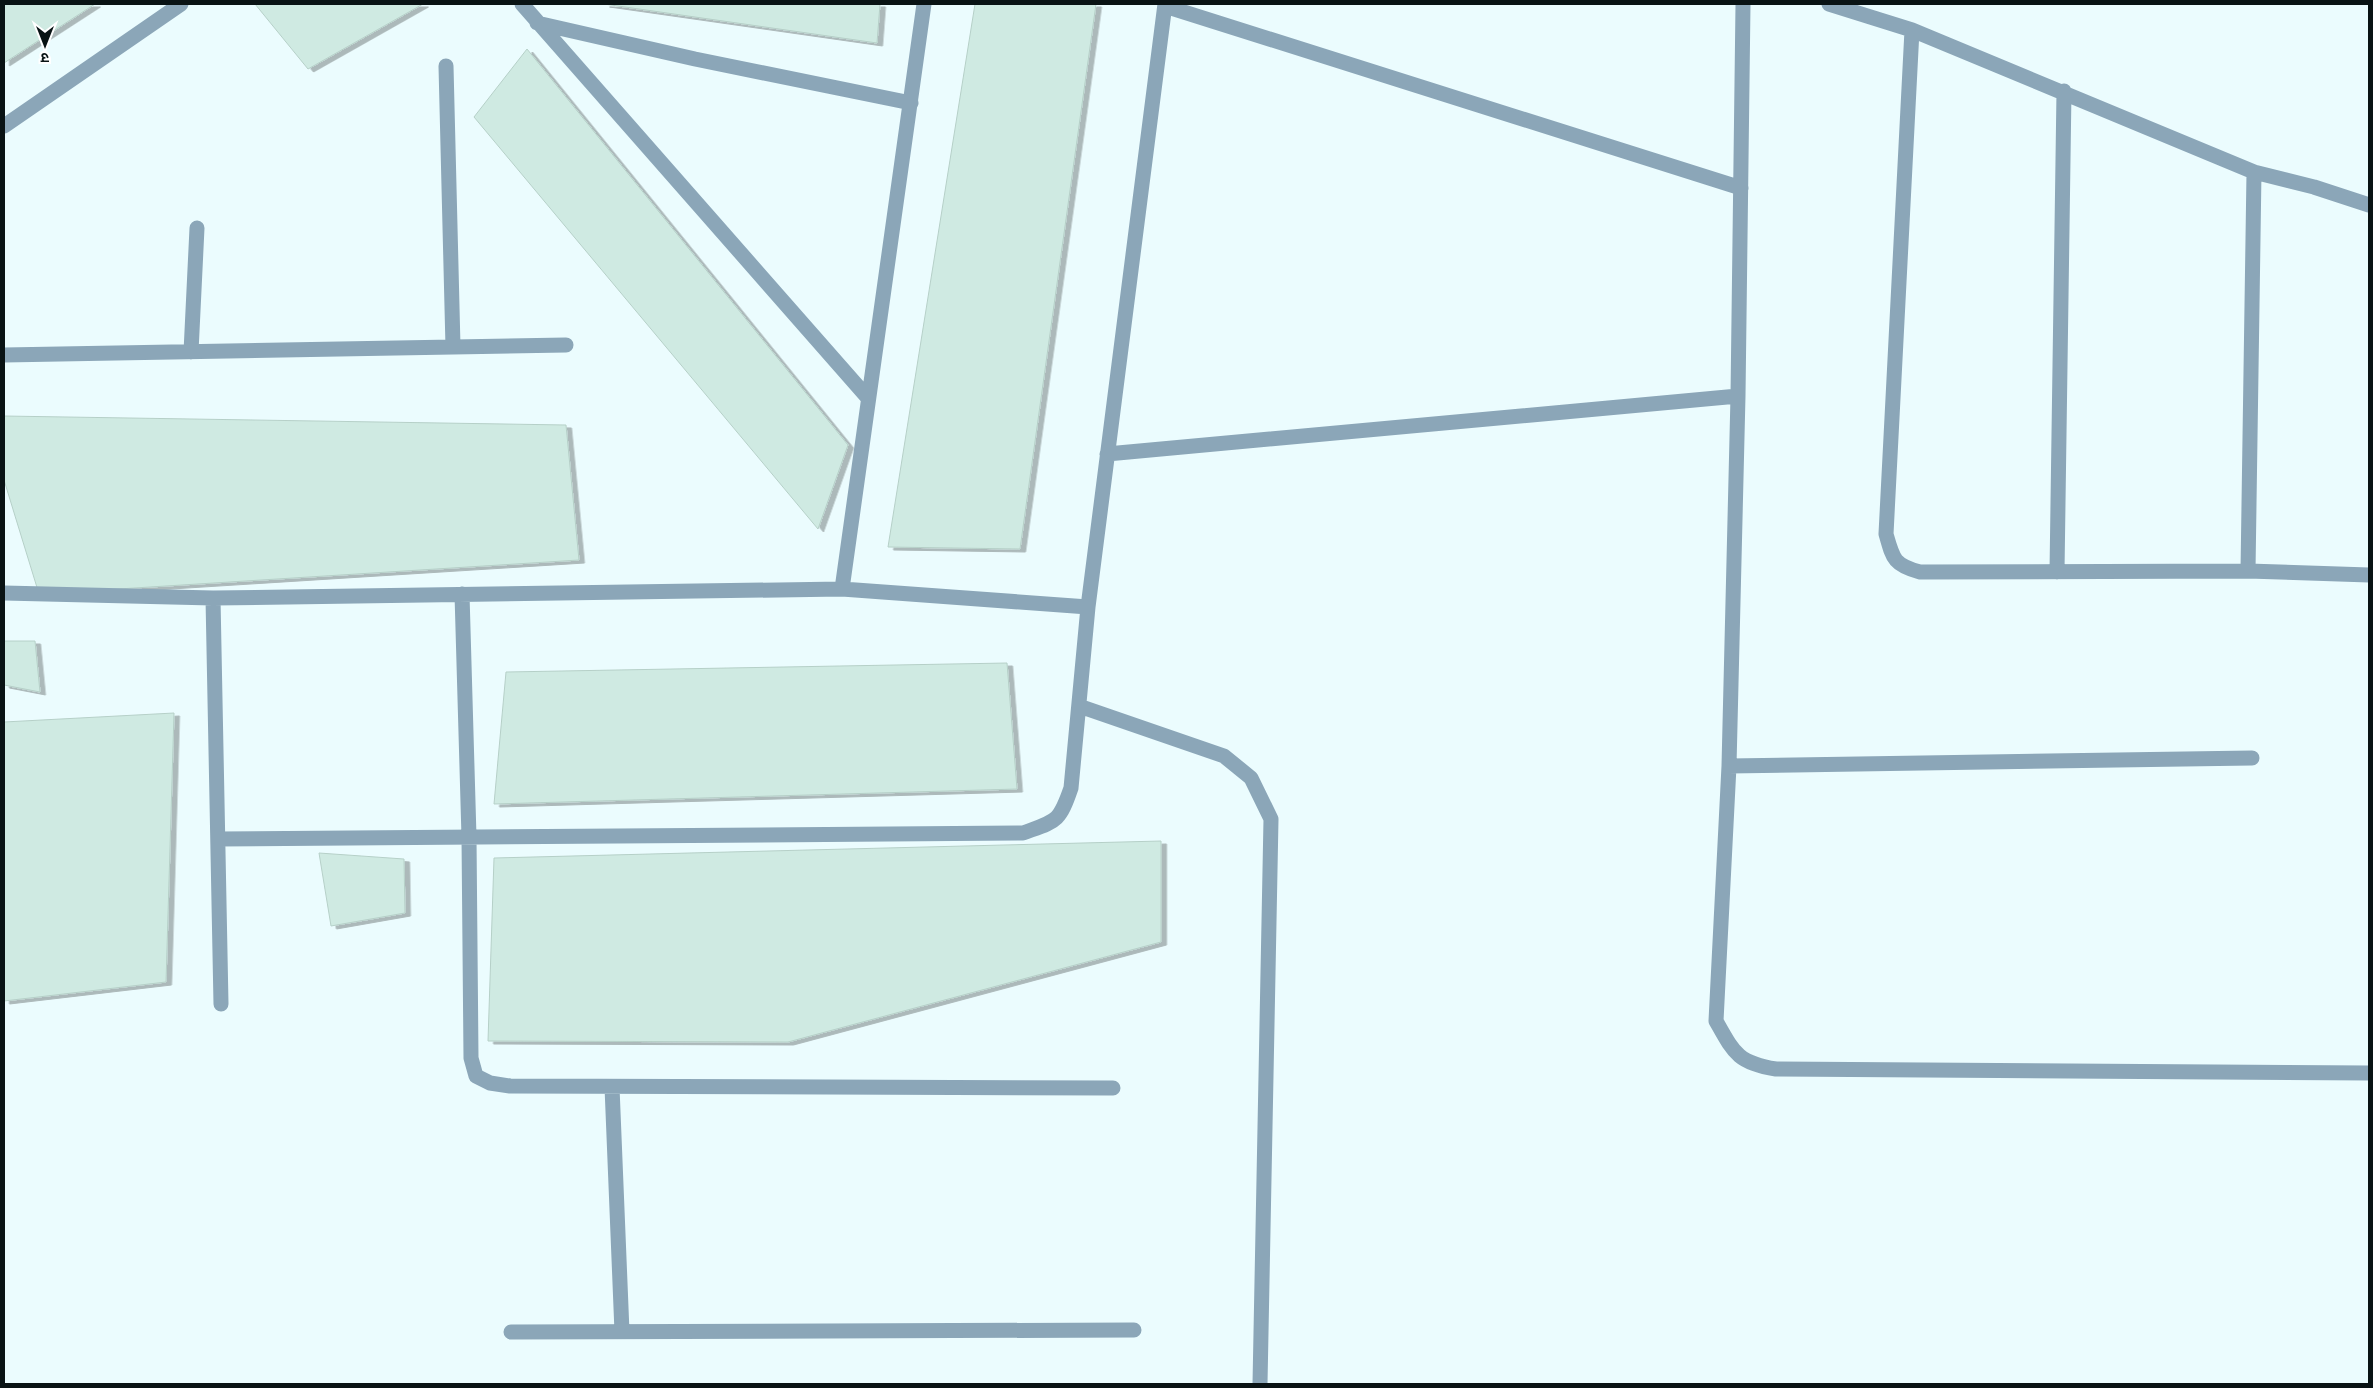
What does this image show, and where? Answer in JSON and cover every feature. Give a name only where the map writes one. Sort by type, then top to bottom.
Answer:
[{"type":"street","points":[[4,126],[181,4]]},
{"type":"street","points":[[522,4],[868,398]]},
{"type":"street","points":[[842,589],[924,4]]},
{"type":"street","points":[[1744,4],[1738,396],[1729,766],[1716,1021],[1732,1050],[1752,1066],[1776,1069],[2369,1073]]},
{"type":"street","points":[[1829,4],[1912,30],[2064,91],[2254,172],[2314,187],[2369,205]]},
{"type":"street","points":[[218,838],[1023,833],[1054,822],[1063,811],[1071,788],[1088,607],[1165,5],[1741,188]]},
{"type":"street","points":[[537,23],[695,59],[911,103]]},
{"type":"street","points":[[1912,30],[1886,534],[1893,558],[1903,567],[1920,572],[2248,571],[2369,575]]},
{"type":"street","points":[[446,66],[453,348]]},
{"type":"street","points":[[2057,572],[2064,91]]},
{"type":"street","points":[[2248,571],[2254,172]]},
{"type":"street","points":[[191,352],[197,228]]},
{"type":"street","points":[[4,355],[566,345]]},
{"type":"street","points":[[1107,454],[1738,396]]},
{"type":"street","points":[[4,593],[213,598],[842,589],[1088,607]]},
{"type":"street","points":[[462,594],[469,837],[471,1058],[476,1076],[490,1083],[510,1086],[1113,1088]]},
{"type":"street","points":[[213,598],[222,1004]]},
{"type":"street","points":[[1079,706],[1224,756],[1251,778],[1271,819],[1260,1384]]},
{"type":"street","points":[[1729,766],[2252,758]]},
{"type":"street","points":[[612,1087],[622,1332]]},
{"type":"street","points":[[510,1332],[1134,1330]]},
{"type":"building","points":[[4,4],[95,4],[4,63]]},
{"type":"building","points":[[255,4],[423,4],[308,69]]},
{"type":"building","points":[[604,4],[880,4],[877,43]]},
{"type":"building","points":[[975,4],[1096,4],[1020,549],[888,547]]},
{"type":"building","points":[[527,49],[848,445],[818,529],[474,117]]},
{"type":"building","points":[[4,416],[566,425],[579,560],[39,594],[4,480]]},
{"type":"building","points":[[4,641],[35,641],[40,692],[4,685]]},
{"type":"building","points":[[1007,663],[1017,789],[494,804],[506,672]]},
{"type":"building","points":[[174,713],[166,982],[4,1001],[4,722]]},
{"type":"building","points":[[1161,841],[1161,942],[788,1042],[488,1041],[494,858]]},
{"type":"building","points":[[319,853],[404,859],[405,913],[331,926]]}]
